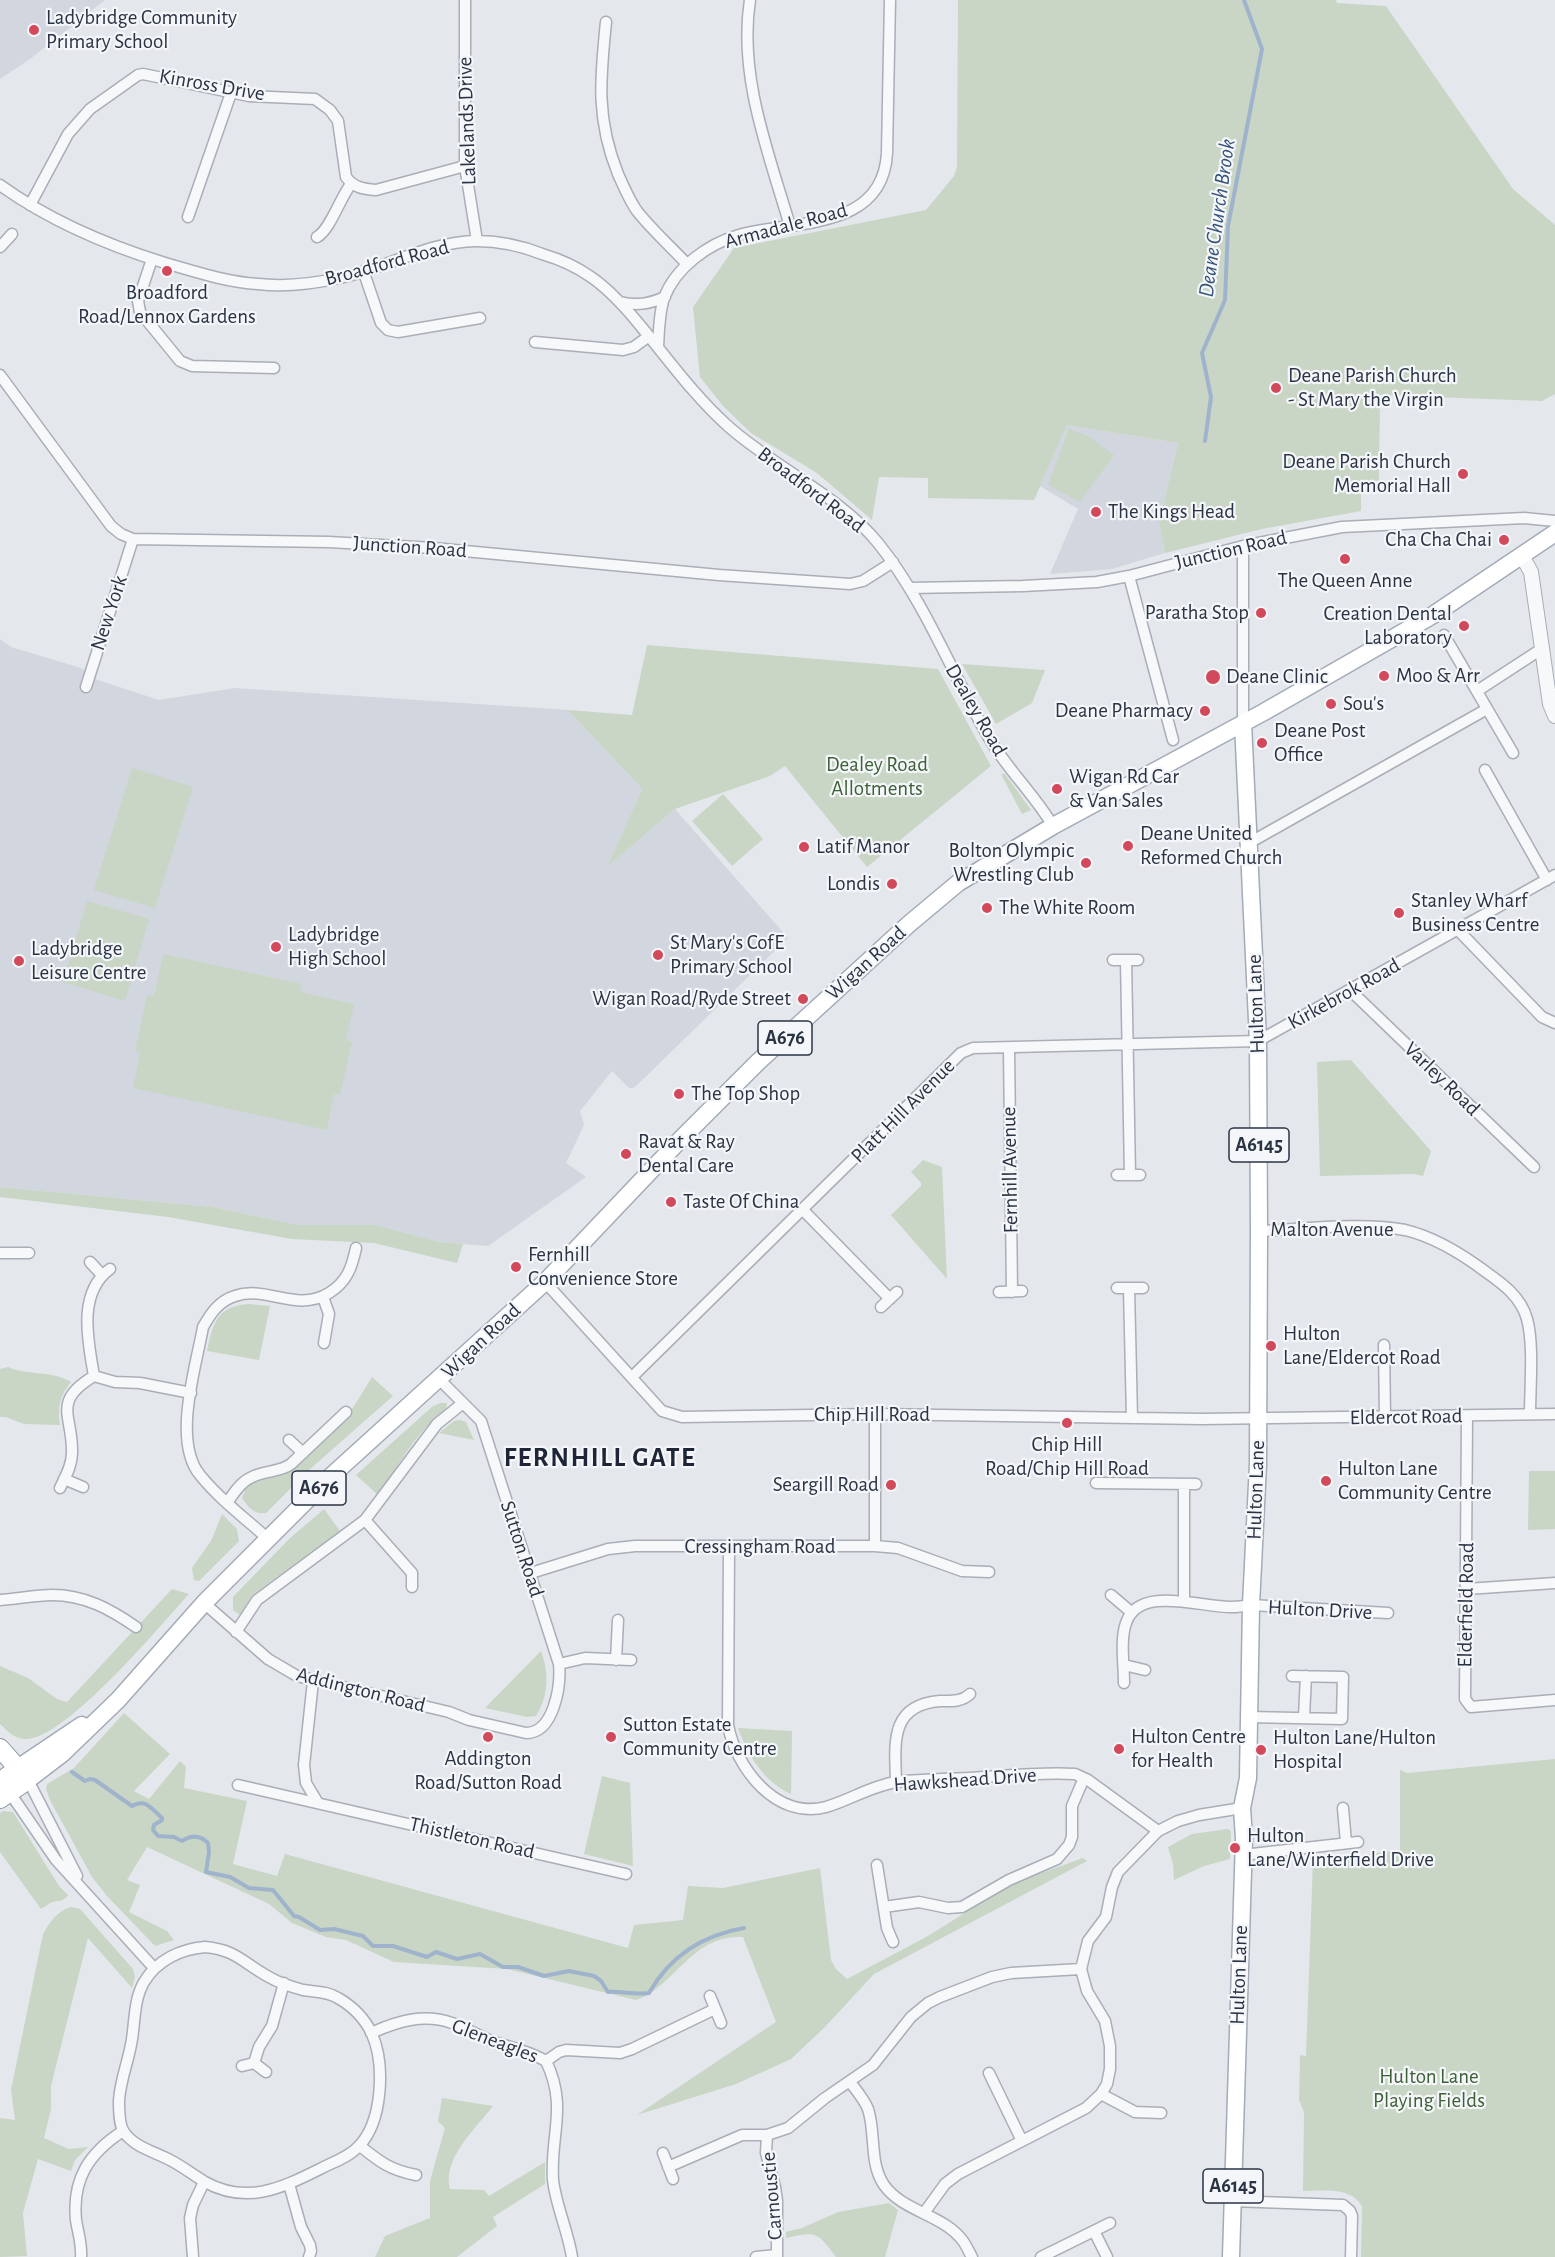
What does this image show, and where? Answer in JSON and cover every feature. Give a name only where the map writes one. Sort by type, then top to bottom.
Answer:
[{"type":"highway","points":[[0,1748],[23,1774]]},
{"type":"highway","name":"Wigan Road","points":[[2,1787],[23,1774]]},
{"type":"main road","name":"Wigan Road","points":[[23,1774],[54,1742],[107,1710],[204,1603],[267,1538],[544,1282],[758,1062],[909,924],[969,875],[1053,825],[1244,723],[1433,615],[1555,533]]},
{"type":"main road","name":"Hulton Lane","points":[[1231,2257],[1243,1855],[1242,1808],[1248,1778],[1251,1605],[1258,1464],[1258,1041],[1244,723]]},
{"type":"street","name":"Lakelands Drive","points":[[465,0],[465,166],[477,241]]},
{"type":"street","points":[[750,0],[747,46],[755,102],[790,226]]},
{"type":"street","name":"Armadale Road","points":[[658,347],[664,297],[673,280],[687,264],[703,252],[737,236],[825,220],[842,214],[867,199],[882,182],[886,170],[887,153],[890,0]]},
{"type":"street","points":[[606,22],[600,91],[606,139],[627,195],[638,212],[687,264]]},
{"type":"street","name":"Kinross Drive","points":[[30,205],[62,143],[90,109],[138,75],[148,74],[249,96],[307,97],[322,103],[338,122],[346,177],[351,184]]},
{"type":"street","points":[[188,217],[231,93]]},
{"type":"street","points":[[318,237],[324,233],[342,195],[351,184],[363,189],[376,190],[465,166]]},
{"type":"street","name":"Broadford Road","points":[[0,185],[30,205],[89,235],[203,275],[258,284],[309,283],[364,273],[423,250],[477,241],[528,249],[550,256],[589,275],[620,302],[710,408],[729,427],[753,447],[855,518],[875,538],[909,588]]},
{"type":"street","points":[[0,247],[12,234]]},
{"type":"street","points":[[152,259],[138,301],[140,312],[180,361],[192,366],[274,368]]},
{"type":"street","points":[[364,273],[381,323],[388,330],[398,332],[480,318]]},
{"type":"street","points":[[620,302],[643,304],[664,297]]},
{"type":"street","points":[[535,342],[623,350],[634,347],[649,336]]},
{"type":"street","points":[[0,375],[111,526],[121,534],[133,539]]},
{"type":"street","name":"Junction Road","points":[[909,588],[1077,584],[1129,576],[1243,546],[1342,527],[1524,518],[1555,521]]},
{"type":"street","name":"Junction Road","points":[[133,539],[329,542],[433,548],[719,575],[850,584],[863,581],[893,562]]},
{"type":"street","name":"New York","points":[[86,687],[133,539]]},
{"type":"street","points":[[1243,546],[1244,723]]},
{"type":"street","points":[[1522,556],[1531,572],[1550,704],[1555,716]]},
{"type":"street","points":[[1129,576],[1173,740]]},
{"type":"street","name":"Dealey Road","points":[[909,588],[990,740],[1053,825]]},
{"type":"street","points":[[1444,635],[1513,753]]},
{"type":"street","points":[[1477,691],[1543,648]]},
{"type":"street","points":[[1150,706],[1163,702]]},
{"type":"street","points":[[1249,843],[1487,709]]},
{"type":"street","points":[[1485,770],[1551,878]]},
{"type":"street","name":"Kirkebrok Road","points":[[1258,1041],[1551,878]]},
{"type":"street","points":[[1458,930],[1542,1017],[1555,1023]]},
{"type":"street","points":[[1113,960],[1138,960]]},
{"type":"street","points":[[1117,1175],[1135,1175],[1127,1046],[1126,960]]},
{"type":"street","name":"Varley Road","points":[[1350,990],[1534,1167]]},
{"type":"street","name":"Platt Hill Avenue","points":[[632,1377],[961,1053],[973,1048],[1258,1041]]},
{"type":"street","name":"Fernhill Avenue","points":[[999,1292],[1017,1291],[1009,1048]]},
{"type":"street","points":[[802,1210],[890,1299]]},
{"type":"street","name":"Malton Avenue","points":[[1259,1231],[1388,1228],[1422,1236],[1466,1257],[1511,1292],[1524,1310],[1530,1340],[1530,1414]]},
{"type":"street","points":[[267,1538],[226,1503],[199,1474],[191,1456],[186,1434],[186,1421],[203,1327],[210,1314],[221,1303],[235,1296],[247,1294],[297,1302],[322,1297],[356,1273],[356,1248]]},
{"type":"street","points":[[6,1256],[29,1253]]},
{"type":"street","points":[[90,1262],[106,1272],[92,1293],[87,1319],[87,1335],[94,1376]]},
{"type":"street","name":"Chip Hill Road","points":[[544,1282],[662,1411],[682,1417],[875,1414],[1257,1419]]},
{"type":"street","points":[[1117,1288],[1143,1288]]},
{"type":"street","points":[[1129,1288],[1132,1418]]},
{"type":"street","points":[[322,1297],[329,1314],[324,1342]]},
{"type":"street","points":[[327,1323],[339,1325]]},
{"type":"street","points":[[1384,1345],[1385,1417]]},
{"type":"street","points":[[94,1376],[115,1382],[140,1383],[191,1394]]},
{"type":"street","points":[[83,1487],[62,1483],[70,1466],[72,1451],[66,1414],[73,1392],[94,1376]]},
{"type":"street","name":"Sutton Road","points":[[439,1379],[481,1421],[559,1664],[557,1693],[548,1721],[539,1731]]},
{"type":"street","points":[[236,1632],[257,1600],[365,1521],[437,1424],[463,1402]]},
{"type":"street","points":[[226,1503],[250,1478],[286,1468],[346,1412]]},
{"type":"street","points":[[875,1414],[875,1546]]},
{"type":"street","name":"Eldercot Road","points":[[1257,1419],[1555,1414]]},
{"type":"street","name":"Elderfield Road","points":[[1467,1416],[1467,1588],[1464,1699],[1471,1707],[1483,1708],[1555,1700]]},
{"type":"street","points":[[289,1440],[303,1453]]},
{"type":"street","points":[[1096,1483],[1190,1484],[1184,1602]]},
{"type":"street","points":[[365,1521],[412,1574],[412,1587]]},
{"type":"street","name":"Cressingham Road","points":[[531,1574],[622,1546],[729,1548],[875,1546],[898,1548],[962,1571],[989,1572]]},
{"type":"street","name":"Hawkshead Drive","points":[[729,1548],[728,1725],[734,1748],[745,1767],[771,1794],[794,1806],[826,1807],[896,1782],[1067,1774],[1084,1778],[1158,1831]]},
{"type":"street","points":[[1467,1588],[1555,1583]]},
{"type":"street","points":[[0,1600],[53,1595],[73,1597],[108,1608],[136,1627]]},
{"type":"street","points":[[1111,1595],[1131,1612],[1124,1631],[1124,1683]]},
{"type":"street","name":"Hulton Drive","points":[[1131,1612],[1149,1602],[1184,1602],[1232,1608],[1251,1605],[1388,1613]]},
{"type":"street","name":"Addington Road","points":[[204,1603],[277,1665],[297,1676],[449,1712],[469,1720],[495,1726],[526,1733],[539,1731]]},
{"type":"street","points":[[616,1660],[618,1620]]},
{"type":"street","points":[[559,1664],[578,1658],[631,1660]]},
{"type":"street","points":[[1124,1665],[1145,1670]]},
{"type":"street","points":[[1250,1717],[1342,1719],[1343,1677],[1292,1676]]},
{"type":"street","points":[[1304,1717],[1306,1676]]},
{"type":"street","points":[[313,1681],[304,1765],[306,1783],[318,1803]]},
{"type":"street","points":[[896,1782],[895,1739],[897,1729],[905,1716],[919,1705],[960,1700],[970,1694]]},
{"type":"street","points":[[23,1774],[83,1890]]},
{"type":"street","points":[[884,1907],[919,1902],[948,1908],[962,1907],[1009,1880],[1057,1859],[1069,1845],[1072,1837],[1073,1800],[1084,1778]]},
{"type":"street","name":"Thistleton Road","points":[[238,1785],[626,1874]]},
{"type":"street","points":[[2,1787],[56,1860],[154,1968]]},
{"type":"street","points":[[924,2213],[945,2184],[958,2174],[1086,2108],[1101,2094],[1107,2084],[1110,2070],[1109,2035],[1105,2021],[1087,1991],[1081,1969],[1088,1941],[1106,1917],[1112,1887],[1118,1872],[1158,1831],[1178,1821],[1199,1815],[1242,1808]]},
{"type":"street","points":[[1343,1808],[1346,1843]]},
{"type":"street","points":[[1243,1855],[1358,1842]]},
{"type":"street","points":[[877,1865],[887,1928],[893,1942]]},
{"type":"street","points":[[222,1948],[270,1978],[284,1983],[337,1997],[359,2015],[371,2033],[379,2060],[378,2110],[360,2146],[347,2156],[289,2184],[268,2191],[237,2194],[204,2182],[169,2159],[135,2143],[123,2131],[119,2114],[119,2099],[132,2039],[136,2004],[143,1983],[154,1968],[188,1949],[222,1948]]},
{"type":"street","points":[[669,2167],[742,2135],[767,2135],[788,2128],[825,2098],[873,2065],[919,2009],[940,1997],[992,1977],[1011,1973],[1081,1969]]},
{"type":"street","points":[[254,2063],[259,2048],[272,2026],[284,1983]]},
{"type":"street","points":[[710,1996],[721,2023]]},
{"type":"street","name":"Gleneagles","points":[[371,2033],[401,2021],[434,2019],[452,2023],[497,2043],[522,2049],[546,2061],[566,2050],[612,2053],[632,2049],[715,2009]]},
{"type":"street","points":[[546,2061],[554,2077],[559,2105],[553,2163],[554,2183],[572,2257]]},
{"type":"street","points":[[242,2066],[254,2063]]},
{"type":"street","points":[[254,2063],[266,2072]]},
{"type":"street","points":[[989,2073],[1022,2141]]},
{"type":"street","points":[[850,2082],[868,2110],[875,2163],[883,2183],[898,2198],[948,2227],[963,2240],[972,2257]]},
{"type":"street","points":[[987,2097],[998,2092]]},
{"type":"street","points":[[1101,2094],[1128,2110],[1161,2113]]},
{"type":"street","points":[[1142,2101],[1142,2113]]},
{"type":"street","points":[[81,2257],[75,2211],[79,2180],[84,2168],[93,2157],[113,2137],[123,2131]]},
{"type":"street","name":"Carnoustie","points":[[767,2135],[766,2153],[777,2201],[777,2256]]},
{"type":"street","points":[[360,2146],[381,2164],[416,2175]]},
{"type":"street","points":[[663,2153],[673,2179]]},
{"type":"street","points":[[389,2180],[392,2169]]},
{"type":"street","points":[[193,2257],[190,2218],[193,2205],[204,2182]]},
{"type":"street","points":[[289,2184],[301,2227],[314,2244],[309,2257]]},
{"type":"street","points":[[1232,2201],[1347,2207],[1352,2217],[1351,2257]]},
{"type":"street","points":[[1041,2257],[1110,2223]]},
{"type":"street","points":[[1094,2231],[1107,2257]]},
{"type":"street","points":[[756,2257],[777,2256]]},
{"type":"shaded area","name":"Ladybridge Community Primary School","points":[[0,0],[105,0],[30,59],[0,79]]},
{"type":"shaded area","points":[[1067,425],[1178,443],[1159,523],[1165,553],[1112,569],[1050,574],[1078,509],[1040,486]]},
{"type":"shaded area","name":"Ladybridge High School","points":[[0,639],[11,647],[81,668],[98,680],[159,700],[235,688],[568,710],[642,789],[609,865],[675,809],[788,938],[634,1088],[629,1088],[612,1071],[580,1111],[584,1125],[566,1163],[586,1177],[488,1246],[439,1242],[376,1225],[299,1225],[212,1207],[0,1187]]},
{"type":"green space","points":[[958,0],[1336,0],[1337,3],[1386,6],[1513,189],[1555,225],[1555,394],[1542,401],[1380,395],[1379,480],[1361,484],[1361,511],[1262,529],[1165,553],[1159,523],[1178,443],[1067,425],[1034,500],[928,498],[928,478],[879,477],[872,520],[817,473],[751,433],[723,406],[700,377],[693,307],[734,248],[926,210],[954,176],[957,167]]},
{"type":"green space","points":[[1069,429],[1088,436],[1114,455],[1080,502],[1048,485]]},
{"type":"green space","name":"Dealey Road Allotments","points":[[647,645],[938,669],[991,766],[867,867],[785,766],[770,776],[675,809],[608,866],[642,789],[568,710],[632,715]]},
{"type":"green space","points":[[962,664],[1045,670],[1032,703],[996,724]]},
{"type":"green space","points":[[132,768],[193,787],[155,908],[94,890]]},
{"type":"green space","points":[[1001,774],[1005,774],[1031,810],[1022,814]]},
{"type":"green space","points":[[723,794],[763,839],[732,866],[692,821]]},
{"type":"green space","points":[[87,901],[149,919],[125,1001],[63,982]]},
{"type":"green space","points":[[163,954],[302,984],[300,992],[354,1004],[346,1040],[352,1042],[340,1095],[334,1094],[327,1130],[133,1088],[140,1052],[135,1051],[147,995],[154,996]]},
{"type":"green space","points":[[1351,1060],[1431,1151],[1423,1176],[1413,1174],[1320,1176],[1317,1062]]},
{"type":"green space","points":[[923,1160],[942,1167],[947,1279],[891,1215],[921,1186],[911,1172]]},
{"type":"green space","points":[[0,1187],[212,1207],[299,1225],[376,1225],[439,1242],[463,1244],[457,1263],[374,1243],[292,1239],[168,1217],[0,1197]]},
{"type":"green space","points":[[238,1305],[270,1306],[259,1360],[207,1351],[214,1324],[223,1312]]},
{"type":"green space","points":[[8,1367],[56,1376],[71,1382],[60,1402],[60,1425],[24,1424],[0,1417],[0,1369]]},
{"type":"green space","points":[[372,1377],[393,1396],[309,1470],[266,1513],[255,1512],[249,1507],[242,1498],[245,1491],[242,1489],[249,1482],[287,1472],[351,1411]]},
{"type":"green space","points":[[447,1403],[446,1410],[417,1438],[378,1495],[356,1475],[433,1406]]},
{"type":"green space","points":[[454,1421],[466,1422],[474,1440],[439,1433]]},
{"type":"green space","points":[[1529,1471],[1555,1471],[1555,1529],[1528,1530]]},
{"type":"green space","points":[[324,1509],[340,1531],[252,1595],[240,1615],[233,1610],[233,1597],[289,1539]]},
{"type":"green space","points":[[222,1514],[237,1529],[239,1541],[199,1581],[194,1580],[192,1568],[211,1541]]},
{"type":"green space","points":[[172,1589],[189,1594],[113,1677],[66,1719],[45,1733],[28,1739],[16,1737],[0,1724],[0,1666],[28,1678],[57,1699],[67,1702]]},
{"type":"green space","points":[[541,1651],[546,1684],[543,1700],[536,1716],[527,1717],[485,1708]]},
{"type":"green space","points":[[124,1713],[170,1754],[134,1791],[149,1799],[180,1761],[186,1767],[184,1788],[247,1801],[233,1864],[277,1876],[285,1854],[628,1948],[634,1925],[683,1920],[688,1886],[723,1888],[820,1868],[831,1960],[836,1969],[847,1979],[928,1936],[1011,1884],[1083,1858],[1087,1861],[874,1974],[824,2028],[791,2059],[736,2084],[637,2115],[776,2022],[743,1937],[725,1938],[710,1944],[685,1962],[662,1984],[636,2000],[507,1969],[394,1962],[346,1940],[326,1937],[292,1923],[269,1904],[147,1847],[127,1880],[140,1885],[129,1912],[167,1931],[174,1940],[155,1946],[92,1877],[46,1789],[47,1784],[74,1768]]},
{"type":"green space","points":[[738,1728],[792,1731],[791,1794],[772,1782],[758,1767]]},
{"type":"green space","name":"Hulton Lane Playing Fields","points":[[1555,1759],[1555,2257],[1361,2257],[1362,2206],[1357,2200],[1343,2192],[1303,2191],[1304,2112],[1299,2100],[1300,2055],[1306,2056],[1313,1861],[1400,1850],[1400,1770],[1407,1773]]},
{"type":"green space","points":[[602,1776],[630,1783],[633,1866],[584,1854]]},
{"type":"green space","points":[[13,1812],[59,1886],[68,1895],[65,1899],[41,1909],[0,1852],[0,1813]]},
{"type":"green space","points":[[1228,1829],[1231,1831],[1230,1859],[1204,1866],[1174,1880],[1173,1864],[1168,1847],[1192,1834]]},
{"type":"green space","points":[[71,1907],[80,1909],[133,1969],[135,1977],[132,1988],[88,1938],[51,2086],[51,2109],[44,2138],[69,2149],[88,2147],[75,2160],[71,2171],[38,2159],[23,2213],[27,2256],[0,2257],[0,2118],[15,2120],[11,2090],[43,1934],[58,1914]]},
{"type":"green space","points":[[442,2098],[493,2106],[469,2134],[455,2156],[449,2178],[450,2189],[484,2190],[489,2196],[545,2162],[545,2184],[493,2217],[497,2226],[457,2257],[375,2257],[385,2236],[430,2218],[430,2181],[445,2128],[438,2121]]},
{"type":"green space","points":[[889,2203],[898,2210],[885,2257],[836,2257],[825,2242],[816,2236],[804,2234],[786,2238],[786,2232],[802,2228],[838,2212]]},
{"type":"waterway","name":"Deane Church Brook","points":[[1205,441],[1211,397],[1202,353],[1225,300],[1228,226],[1262,49],[1244,0]]},
{"type":"waterway","points":[[72,1772],[85,1781],[95,1780],[132,1806],[141,1803],[151,1808],[162,1818],[154,1825],[153,1830],[158,1836],[174,1837],[182,1841],[195,1837],[205,1840],[208,1843],[209,1852],[206,1872],[230,1877],[249,1888],[273,1890],[294,1916],[320,1930],[334,1929],[363,1936],[373,1946],[393,1946],[427,1957],[436,1952],[457,1959],[480,1954],[503,1967],[518,1967],[544,1976],[569,1971],[594,1976],[601,1981],[608,1992],[649,1993],[667,1968],[689,1949],[715,1936],[744,1928]]},
{"type":"place","name":"Ladybridge Community Primary School","points":[[34,30]]},
{"type":"place","name":"Broadford Road/Lennox Gardens","points":[[167,271]]},
{"type":"place","name":"Deane Parish Church - St Mary the Virgin","points":[[1276,388]]},
{"type":"place","name":"Deane Parish Church Memorial Hall","points":[[1463,474]]},
{"type":"place","name":"The Kings Head","points":[[1096,512]]},
{"type":"place","name":"Cha Cha Chai","points":[[1504,540]]},
{"type":"place","name":"The Queen Anne","points":[[1345,559]]},
{"type":"place","name":"Paratha Stop","points":[[1261,613]]},
{"type":"place","name":"Creation Dental Laboratory","points":[[1464,626]]},
{"type":"place","name":"Moo & Arr","points":[[1384,676]]},
{"type":"place","name":"Deane Clinic","points":[[1213,677]]},
{"type":"place","name":"Sou's","points":[[1331,704]]},
{"type":"place","name":"Deane Pharmacy","points":[[1205,711]]},
{"type":"place","name":"Deane Post Office","points":[[1262,743]]},
{"type":"place","name":"Wigan Rd Car & Van Sales","points":[[1057,789]]},
{"type":"place","name":"Deane United Reformed Church","points":[[1128,846]]},
{"type":"place","name":"Latif Manor","points":[[804,847]]},
{"type":"place","name":"Bolton Olympic Wrestling Club","points":[[1086,863]]},
{"type":"place","name":"Londis","points":[[892,884]]},
{"type":"place","name":"The White Room","points":[[987,908]]},
{"type":"place","name":"Stanley Wharf Business Centre","points":[[1399,913]]},
{"type":"place","name":"Ladybridge High School","points":[[276,947]]},
{"type":"place","name":"St Mary's CofE Primary School","points":[[658,955]]},
{"type":"place","name":"Ladybridge Leisure Centre","points":[[19,961]]},
{"type":"place","name":"Wigan Road/Ryde Street","points":[[803,999]]},
{"type":"place","name":"The Top Shop","points":[[679,1094]]},
{"type":"place","name":"Ravat & Ray Dental Care","points":[[626,1154]]},
{"type":"place","name":"Taste Of China","points":[[671,1202]]},
{"type":"place","name":"Fernhill Convenience Store","points":[[516,1267]]},
{"type":"place","name":"Hulton Lane/Eldercot Road","points":[[1271,1346]]},
{"type":"place","name":"Chip Hill Road/Chip Hill Road","points":[[1067,1423]]},
{"type":"place","name":"Hulton Lane Community Centre","points":[[1326,1481]]},
{"type":"place","name":"Seargill Road","points":[[891,1485]]},
{"type":"place","name":"Addington Road/Sutton Road","points":[[488,1737]]},
{"type":"place","name":"Sutton Estate Community Centre","points":[[611,1737]]},
{"type":"place","name":"Hulton Centre for Health","points":[[1119,1749]]},
{"type":"place","name":"Hulton Lane/Hulton Hospital","points":[[1261,1750]]},
{"type":"place","name":"Hulton Lane/Winterfield Drive","points":[[1235,1848]]},
{"type":"district","name":"FERNHILL GATE","points":[[600,1458]]}]
